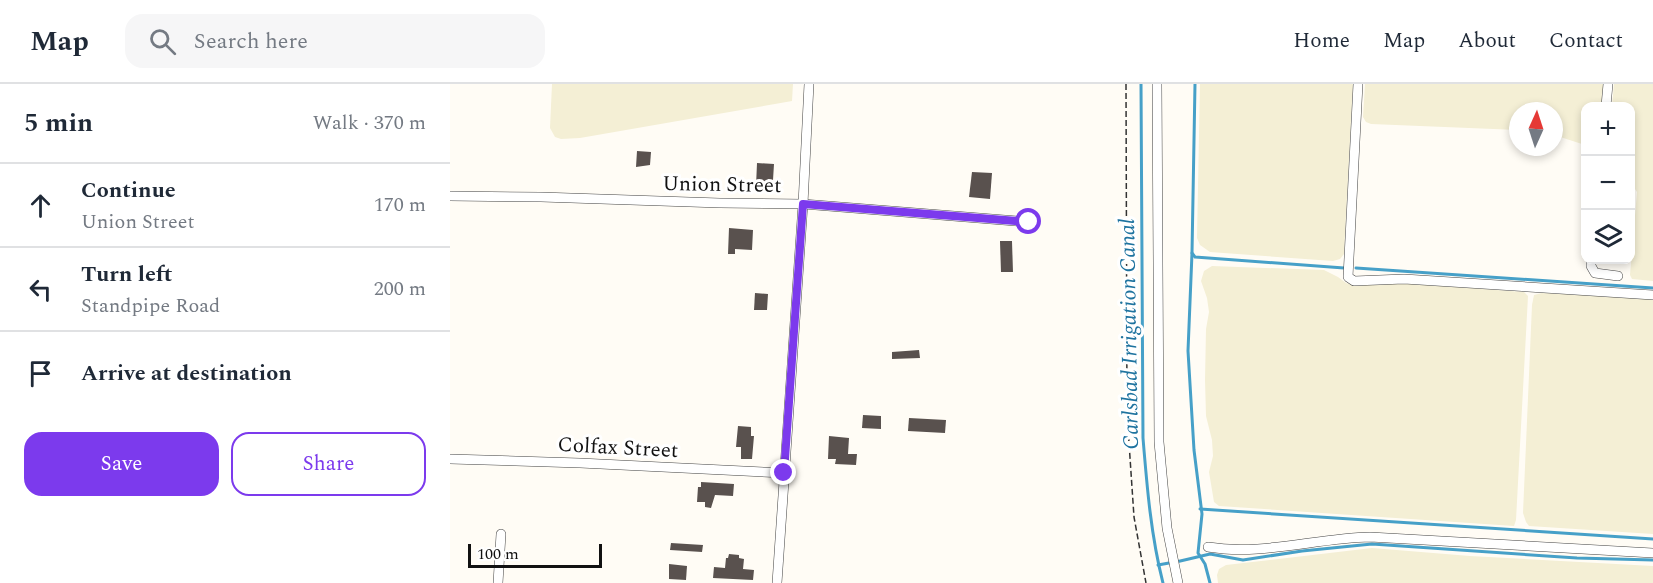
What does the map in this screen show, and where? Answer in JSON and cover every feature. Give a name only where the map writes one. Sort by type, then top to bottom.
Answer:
[{"type":"street","points":[[777,583],[809,84]]},
{"type":"street","points":[[1157,84],[1159,442],[1167,528],[1178,583]]},
{"type":"street","points":[[1358,84],[1348,276],[1354,280],[1404,279],[1653,295]]},
{"type":"street","points":[[1606,102],[1608,84]]},
{"type":"street","name":"Union Street","points":[[450,196],[803,204],[1029,222]]},
{"type":"street","points":[[1591,264],[1595,273],[1618,276]]},
{"type":"street","name":"Colfax Street","points":[[450,459],[784,473]]},
{"type":"street","points":[[498,583],[501,534]]},
{"type":"street","points":[[1208,547],[1238,551],[1334,538],[1370,537],[1653,553]]},
{"type":"path","points":[[1126,84],[1127,413],[1134,517],[1146,583]]},
{"type":"shaded area","points":[[552,84],[793,84],[792,101],[580,138],[561,139],[555,137],[550,128]]},
{"type":"shaded area","points":[[1200,84],[1353,84],[1344,254],[1340,259],[1333,261],[1210,252],[1200,245],[1197,238]]},
{"type":"shaded area","points":[[1365,84],[1604,84],[1602,102],[1581,102],[1581,144],[1563,138],[1563,102],[1509,102],[1509,130],[1371,124],[1363,117]]},
{"type":"shaded area","points":[[1614,84],[1653,84],[1653,281],[1632,279],[1630,275],[1631,264],[1635,264],[1637,192],[1635,189],[1635,102],[1612,102]]},
{"type":"shaded area","points":[[1212,266],[1324,270],[1346,283],[1358,286],[1387,282],[1524,292],[1528,296],[1514,526],[1219,506],[1214,502],[1209,472],[1213,456],[1206,416],[1205,380],[1206,329],[1209,312],[1201,281],[1204,271]]},
{"type":"shaded area","points":[[1542,293],[1653,298],[1653,534],[1529,526],[1526,522],[1523,513],[1532,305],[1534,295]]},
{"type":"shaded area","points":[[1372,548],[1653,566],[1653,583],[1218,583],[1219,569],[1226,565]]},
{"type":"building","points":[[637,151],[651,152],[650,165],[636,167]]},
{"type":"building","points":[[757,163],[774,164],[773,180],[768,179],[767,187],[756,186]]},
{"type":"building","points":[[972,172],[992,173],[990,199],[969,197]]},
{"type":"building","points":[[729,228],[753,230],[752,250],[735,249],[735,254],[728,254]]},
{"type":"building","points":[[1000,241],[1012,241],[1013,272],[1001,272]]},
{"type":"building","points":[[755,293],[768,294],[767,310],[754,310]]},
{"type":"building","points":[[919,350],[920,358],[892,359],[892,352]]},
{"type":"building","points":[[863,415],[881,416],[881,429],[862,428]]},
{"type":"building","points":[[909,418],[946,420],[945,433],[908,431]]},
{"type":"building","points":[[738,426],[751,427],[751,436],[754,436],[752,459],[741,459],[741,447],[736,447]]},
{"type":"building","points":[[829,436],[849,438],[848,454],[857,454],[856,465],[835,464],[836,459],[828,459]]},
{"type":"building","points":[[701,482],[734,484],[733,496],[715,495],[711,508],[705,507],[705,502],[697,502],[698,487],[701,487]]},
{"type":"building","points":[[671,543],[703,545],[702,552],[670,550]]},
{"type":"building","points":[[729,554],[739,555],[739,558],[744,559],[743,569],[754,570],[753,580],[713,578],[714,567],[725,568]]},
{"type":"building","points":[[669,564],[687,566],[686,580],[669,579]]},
{"type":"waterway","name":"Carlsbad Irrigation Canal","points":[[1141,84],[1143,438],[1152,529],[1163,583]]},
{"type":"waterway","points":[[1195,84],[1192,253],[1195,257],[1344,268]]},
{"type":"waterway","points":[[1192,253],[1188,351],[1194,450],[1202,514],[1198,553],[1205,564],[1210,583]]},
{"type":"waterway","points":[[1356,268],[1653,288]]},
{"type":"waterway","points":[[1200,509],[1653,539]]},
{"type":"waterway","points":[[1176,562],[1210,554],[1243,560],[1372,544],[1577,558],[1653,560]]},
{"type":"waterway","points":[[1158,565],[1169,563]]},
{"type":"route","points":[[784,473],[803,204],[1029,222]]}]
